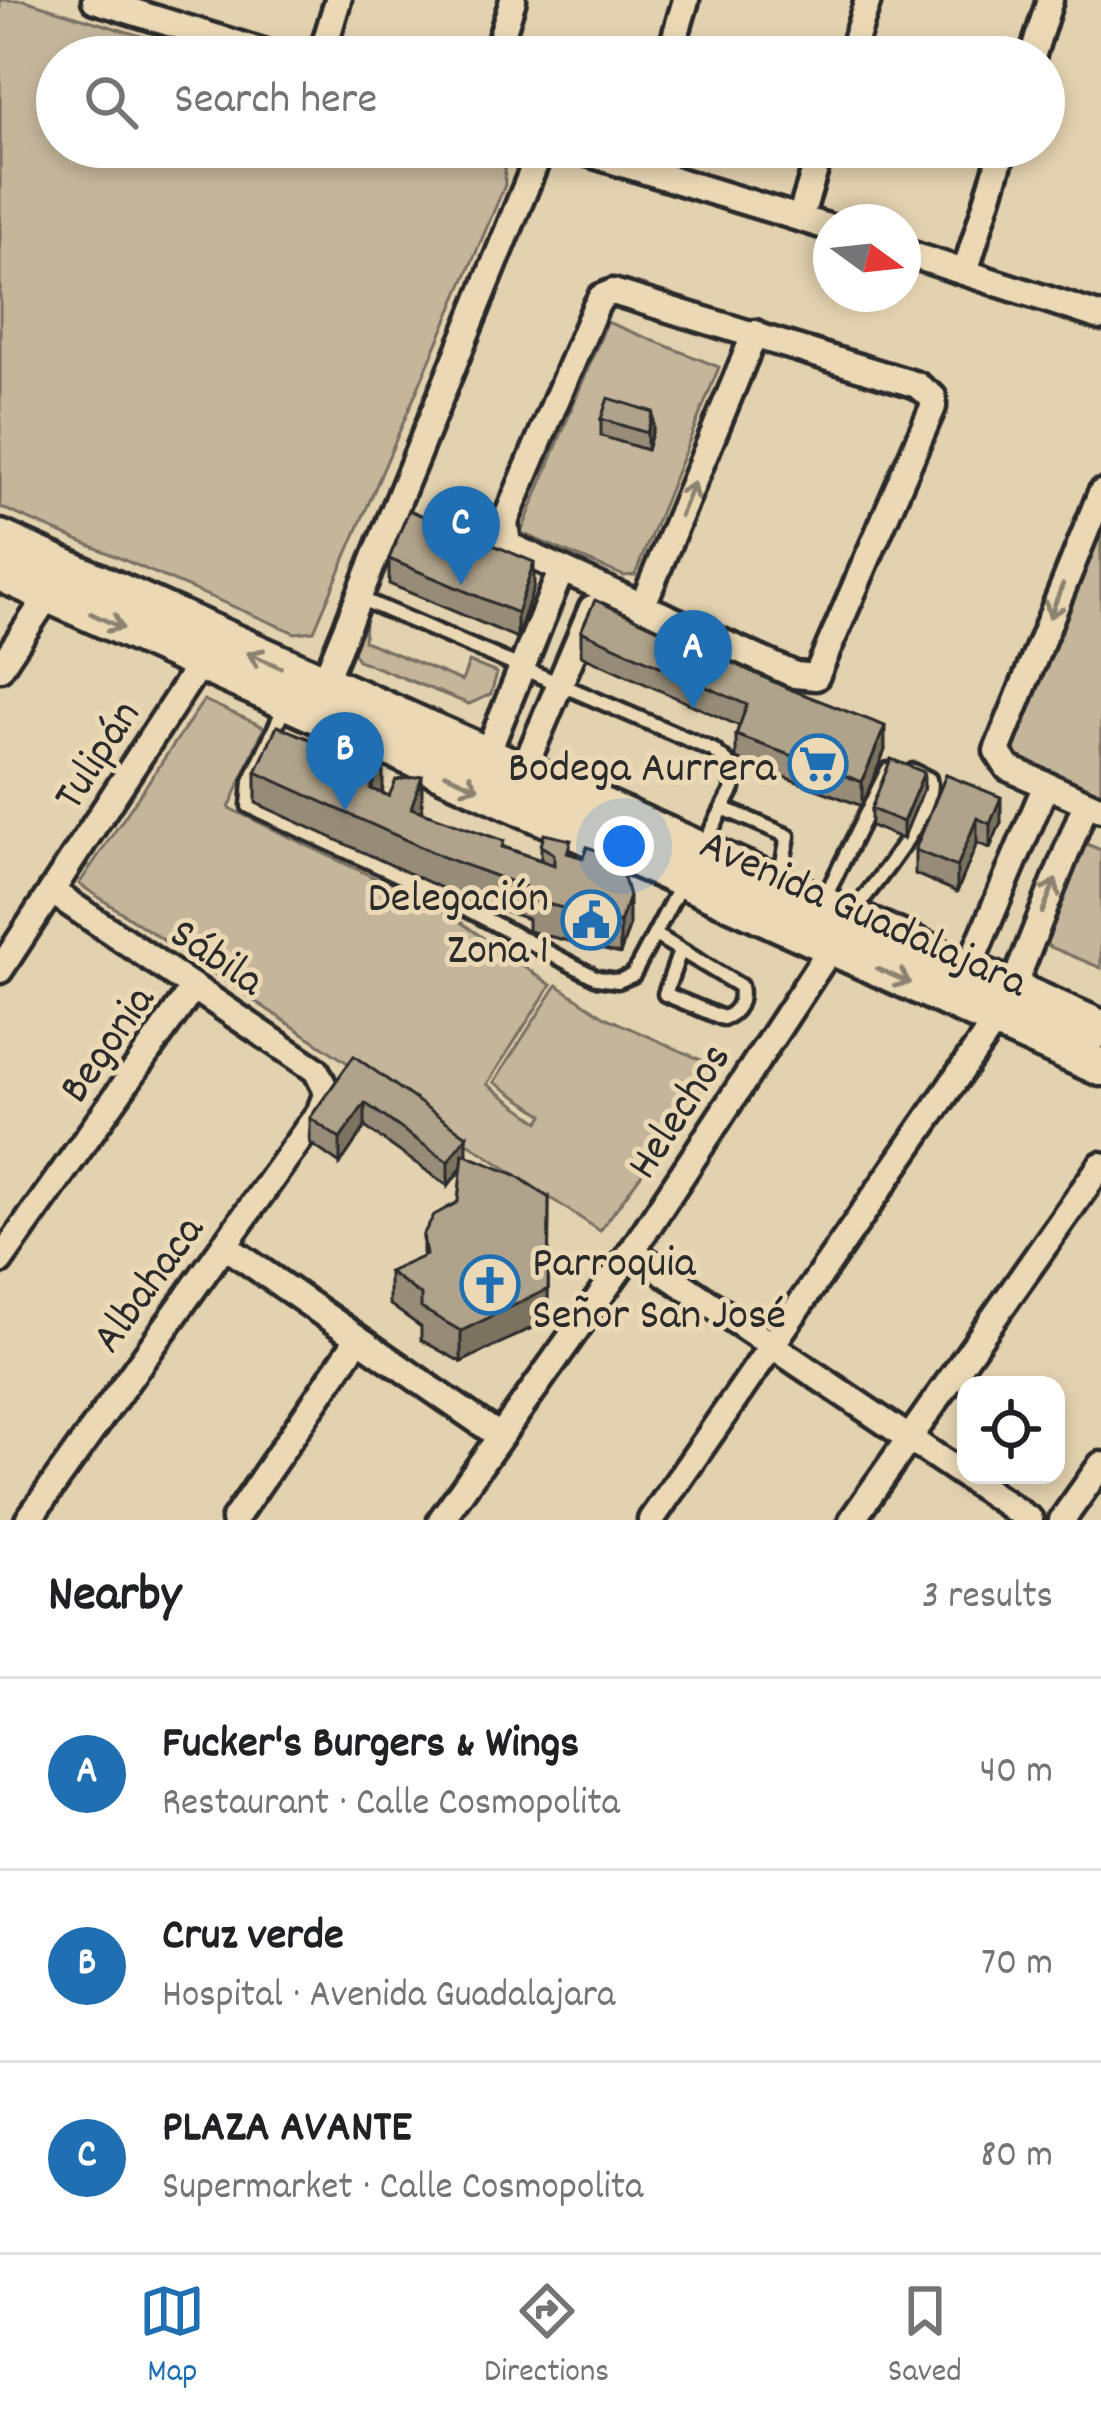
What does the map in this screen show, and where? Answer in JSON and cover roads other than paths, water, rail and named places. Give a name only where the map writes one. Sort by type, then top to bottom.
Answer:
[{"type":"main road","name":"Avenida Guadalajara","points":[[0,539],[57,582],[306,701],[701,849],[779,885],[834,923],[1004,1005],[1101,1067]]},
{"type":"main road","name":"Avenida Guadalajara","points":[[0,572],[57,582]]},
{"type":"main road","name":"Avenida Guadalajara","points":[[306,701],[487,754],[682,881],[834,923],[968,970],[1004,1005],[1101,1029]]},
{"type":"street","points":[[95,0],[147,8],[222,36]]},
{"type":"street","points":[[327,36],[338,0]]},
{"type":"street","points":[[502,36],[513,0]]},
{"type":"street","points":[[675,36],[686,0]]},
{"type":"street","points":[[857,36],[868,0]]},
{"type":"street","points":[[1039,36],[1050,0]]},
{"type":"street","points":[[306,701],[359,598],[533,168]]},
{"type":"street","points":[[667,168],[813,222]]},
{"type":"street","points":[[800,218],[815,168]]},
{"type":"street","points":[[965,272],[997,168]]},
{"type":"street","points":[[921,258],[1101,317]]},
{"type":"street","points":[[627,295],[754,334],[928,389],[933,407],[816,676],[805,679],[508,545],[505,522],[602,297],[627,295]]},
{"type":"street","points":[[642,607],[754,334]]},
{"type":"street","points":[[652,1520],[1004,1005],[1094,806],[999,760],[1000,738],[1101,493]]},
{"type":"street","points":[[487,754],[561,572]]},
{"type":"street","points":[[0,668],[57,582]]},
{"type":"street","points":[[536,789],[559,687],[600,589]]},
{"type":"street","name":"Tulipán","points":[[0,970],[208,651]]},
{"type":"street","points":[[968,970],[1046,785]]},
{"type":"street","name":"Sábila","points":[[54,893],[316,1070],[327,1092]]},
{"type":"street","name":"Helechos","points":[[441,1520],[632,1251],[834,923]]},
{"type":"street","name":"Begonia","points":[[0,1261],[194,988]]},
{"type":"street","name":"Albahaca","points":[[28,1520],[320,1111],[327,1092]]},
{"type":"street","points":[[852,1520],[1101,1165]]},
{"type":"street","points":[[224,1245],[498,1436]]},
{"type":"street","points":[[632,1251],[1030,1520]]},
{"type":"street","points":[[234,1520],[358,1339]]},
{"type":"street","points":[[1062,1520],[1101,1465]]},
{"type":"lane","points":[[306,701],[247,795],[249,806],[427,888],[597,978],[618,981],[633,975],[724,809],[734,774],[713,750],[359,598]]},
{"type":"lane","points":[[892,761],[929,779],[932,794],[898,852],[834,923],[892,761]]},
{"type":"lane","points":[[724,809],[788,836],[779,885]]},
{"type":"lane","points":[[657,936],[740,986],[739,1006],[731,1015],[724,1018],[665,994],[680,951]]},
{"type":"place","name":"PLAZA AVANTE","points":[[461,585]]},
{"type":"place","name":"Fucker's Burgers & Wings","points":[[693,709]]},
{"type":"place","name":"Bodega Aurrera","points":[[818,764]]},
{"type":"place","name":"Cruz verde","points":[[345,811]]},
{"type":"place","name":"Delegación Zona 1","points":[[591,920]]},
{"type":"place","name":"Parroquia Señor San José","points":[[490,1285]]}]
